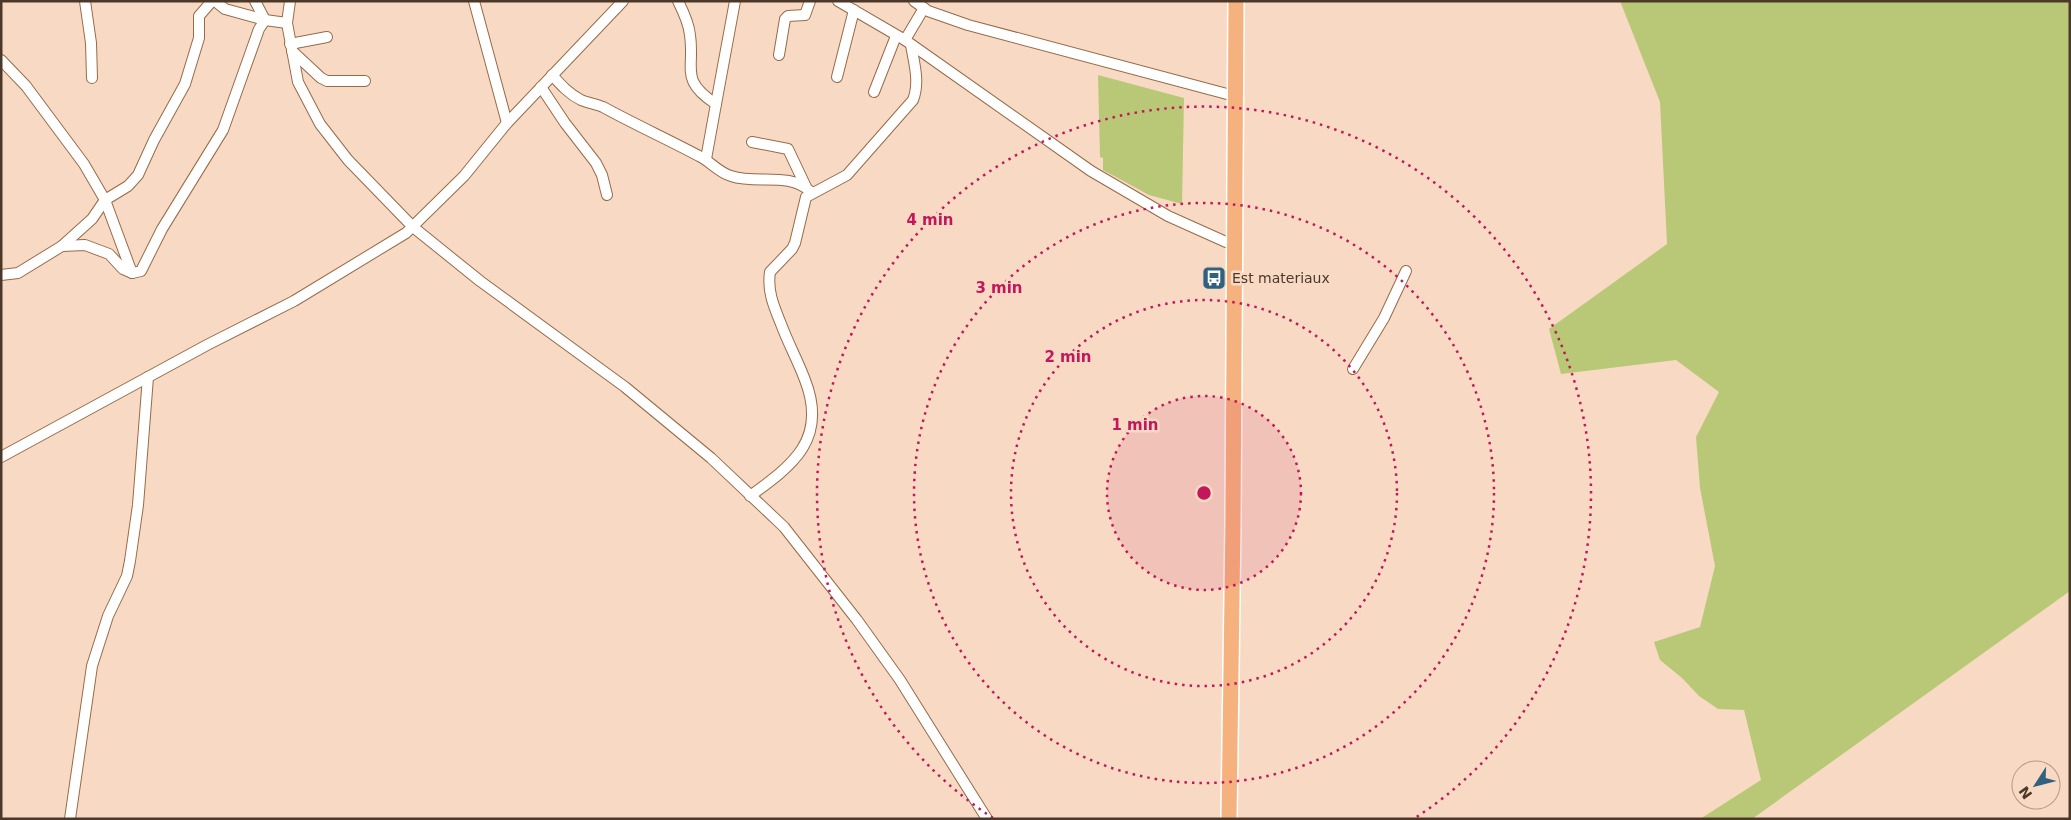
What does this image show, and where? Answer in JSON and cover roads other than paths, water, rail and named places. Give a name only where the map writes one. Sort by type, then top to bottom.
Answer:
[{"type":"highway","points":[[1220,819],[1228,1]]},
{"type":"highway","points":[[1229,819],[1236,1]]},
{"type":"street","points":[[85,1],[91,43],[92,78]]},
{"type":"street","points":[[1,275],[18,273],[62,246],[92,219],[105,200],[128,186],[140,171],[157,134],[185,84],[199,38],[199,16],[213,1],[225,9],[246,13],[265,20],[287,23]]},
{"type":"street","points":[[255,1],[265,20]]},
{"type":"street","points":[[290,1],[287,23],[298,82],[320,124],[348,160],[413,226],[480,281],[625,387],[711,458],[794,538],[900,680],[987,819]]},
{"type":"street","points":[[474,1],[507,124]]},
{"type":"street","points":[[1,457],[148,377],[294,301],[395,241],[464,176],[507,124],[623,1]]},
{"type":"street","points":[[678,1],[690,35],[689,70],[694,84],[703,96],[716,104]]},
{"type":"street","points":[[706,159],[735,1]]},
{"type":"street","points":[[779,55],[785,19],[788,16],[805,16],[810,1]]},
{"type":"street","points":[[838,1],[904,40],[1091,171],[1168,216],[1226,242]]},
{"type":"street","points":[[914,1],[924,8],[968,25],[1227,94]]},
{"type":"street","points":[[874,92],[924,8]]},
{"type":"street","points":[[837,77],[854,10]]},
{"type":"street","points":[[62,246],[85,245],[109,254],[123,269],[132,273],[141,271],[162,229],[223,130],[259,29],[265,20]]},
{"type":"street","points":[[291,48],[327,37]]},
{"type":"street","points":[[552,75],[564,89],[582,100],[600,106],[706,159],[723,173],[737,178],[790,181],[808,190],[846,175],[913,100],[917,82],[904,40]]},
{"type":"street","points":[[291,48],[321,78],[327,81],[365,81]]},
{"type":"street","points":[[1,60],[26,86],[84,164],[105,200],[132,273]]},
{"type":"street","points":[[541,87],[565,123],[596,163],[602,175],[607,195]]},
{"type":"street","points":[[750,496],[788,466],[811,434],[812,422],[806,382],[771,301],[769,285],[770,272],[792,249],[795,243],[803,204],[808,190],[788,149],[752,142]]},
{"type":"street","points":[[1353,369],[1384,318],[1406,271]]},
{"type":"street","points":[[70,819],[92,666],[108,616],[127,576],[130,561],[138,505],[149,393],[148,377]]},
{"type":"place","name":"Est materiaux","points":[[1214,278]]}]
